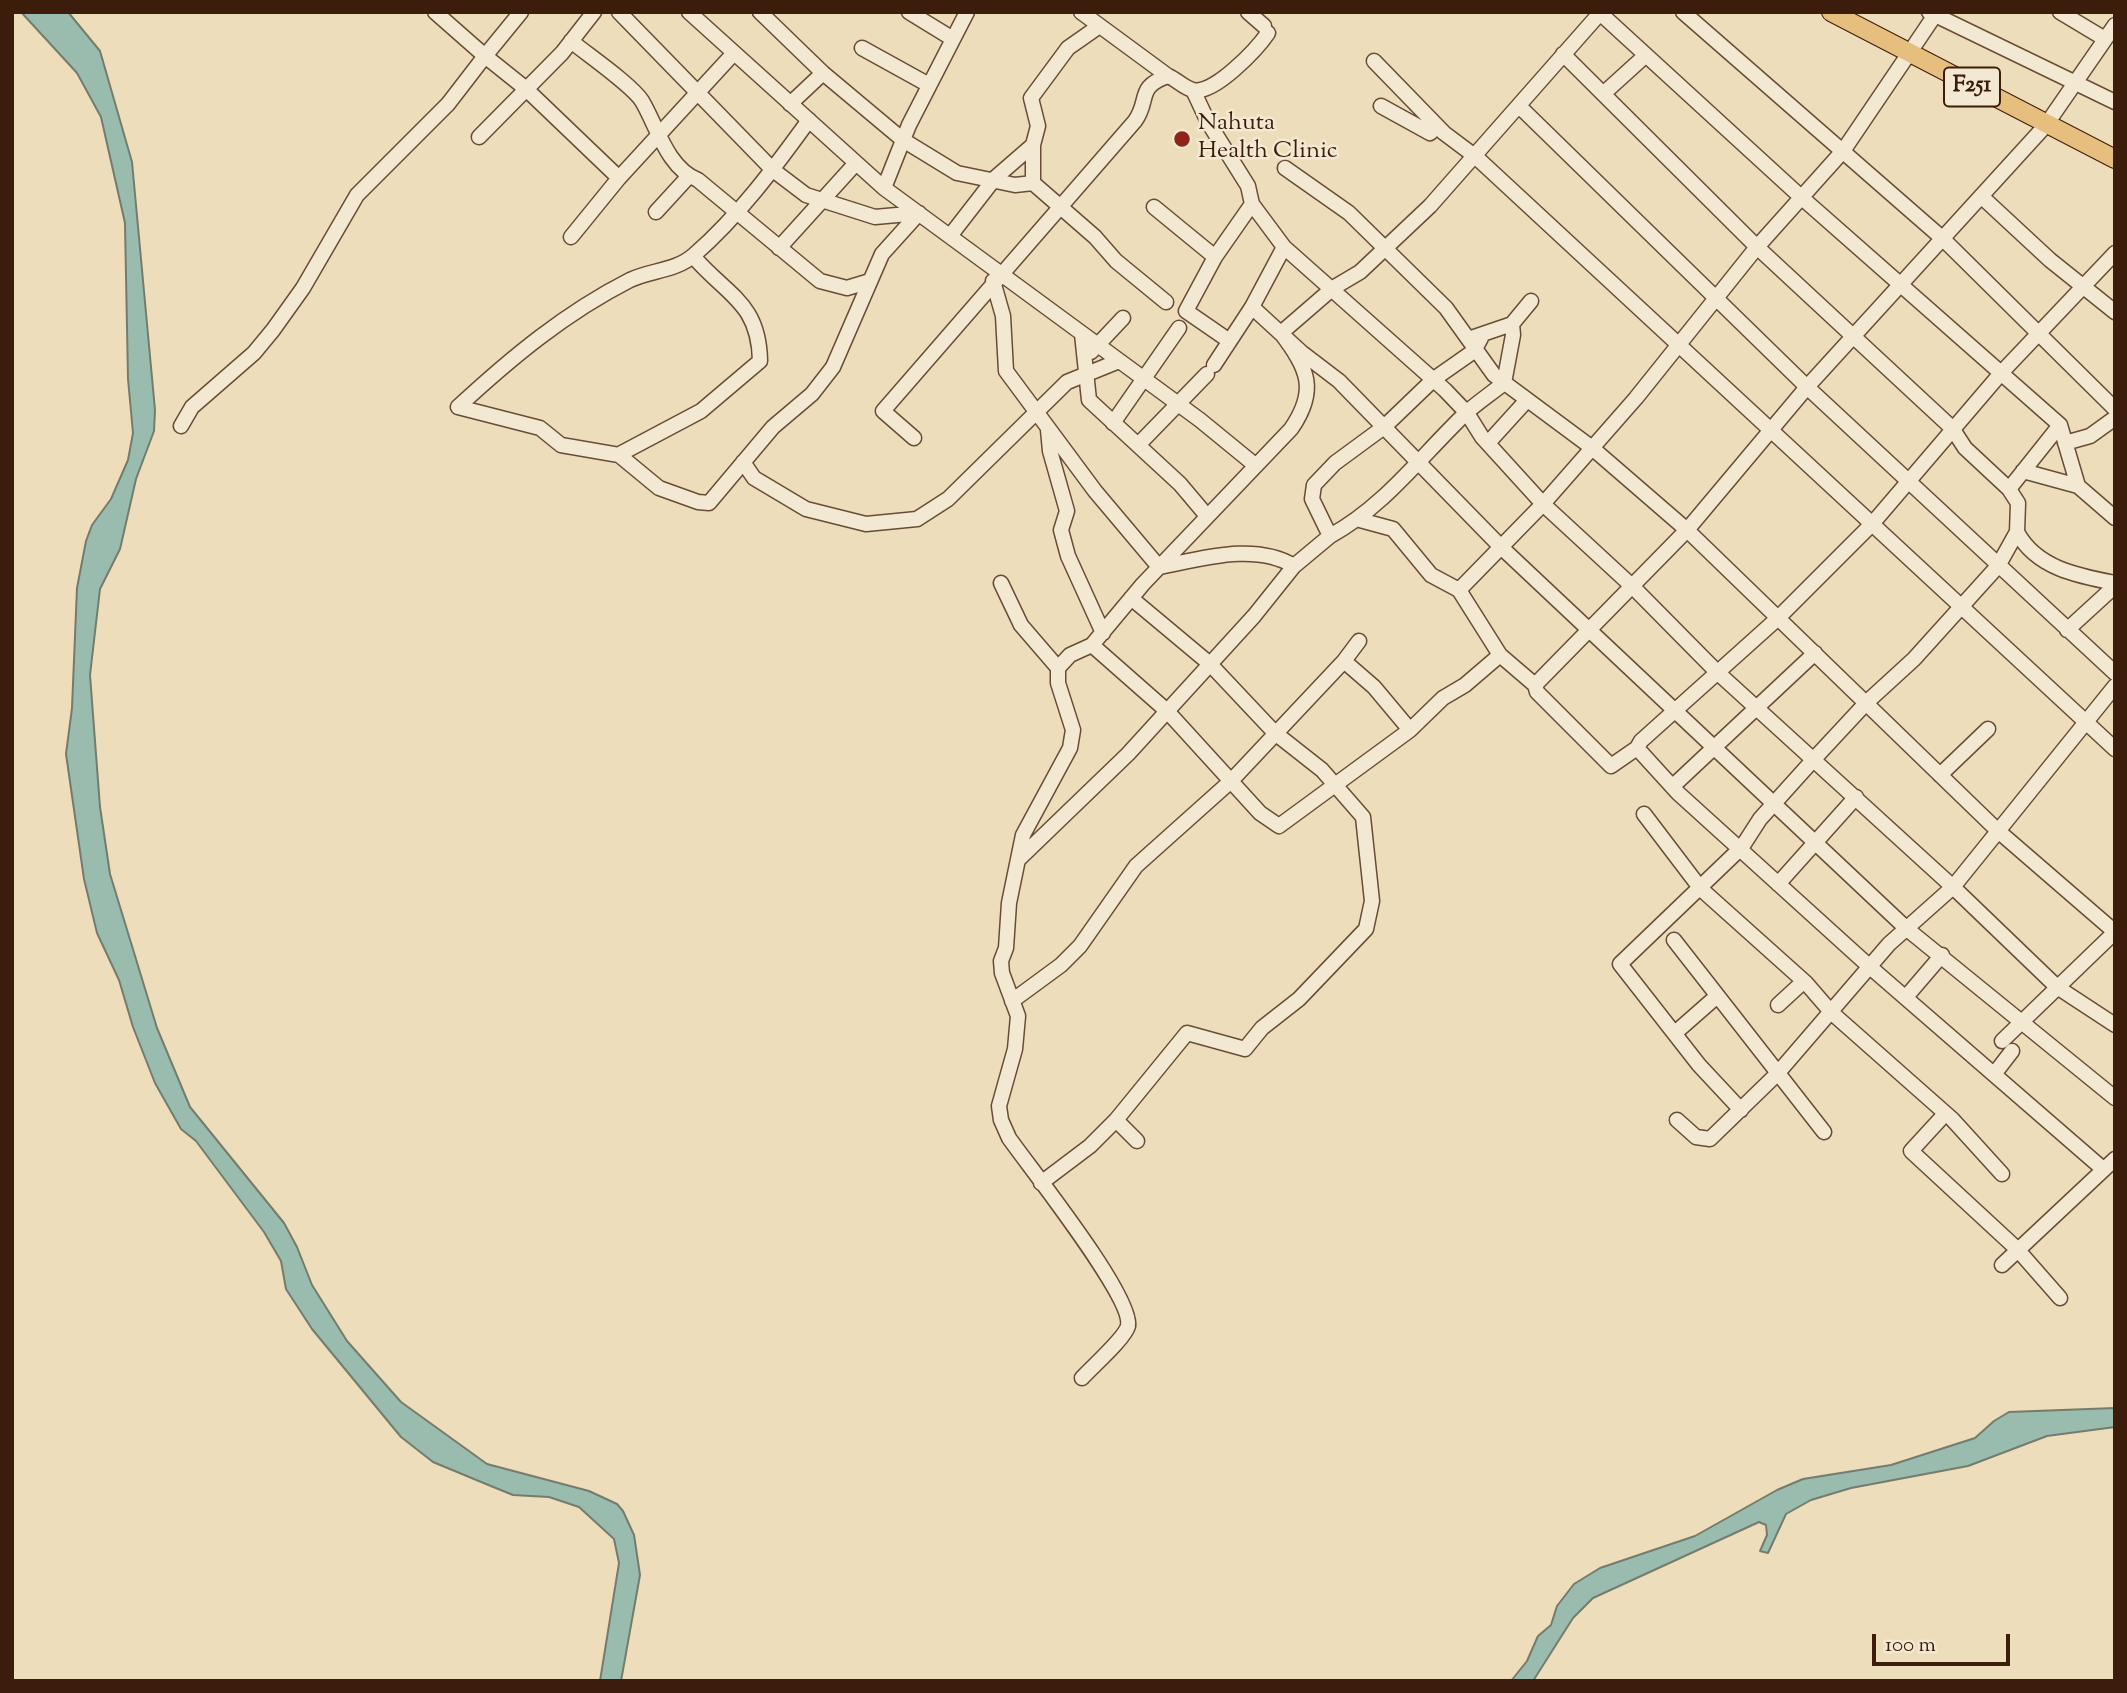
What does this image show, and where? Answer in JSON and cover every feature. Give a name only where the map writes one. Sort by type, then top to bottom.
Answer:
[{"type":"main road","name":"F251","points":[[1834,13],[1910,56],[2115,159]]},
{"type":"street","points":[[181,426],[192,407],[254,353],[303,288],[357,195],[447,104],[522,12]]},
{"type":"street","points":[[479,137],[571,41],[594,12]]},
{"type":"street","points":[[619,12],[773,170],[819,202],[875,217],[919,213]]},
{"type":"street","points":[[689,12],[884,188],[949,236],[997,277],[1096,344],[1255,465]]},
{"type":"street","points":[[760,12],[823,73],[903,141],[957,173],[995,178],[1016,185],[1033,183],[1060,205],[1116,261],[1166,302]]},
{"type":"street","points":[[909,12],[953,38]]},
{"type":"street","points":[[884,188],[929,85],[967,12]]},
{"type":"street","points":[[1081,12],[1168,76],[1193,90],[1208,122],[1248,186],[1252,204],[1284,247],[1434,379],[1467,413],[1488,443],[1543,504],[1633,587],[1717,672],[1953,887],[2057,988],[2115,1025]]},
{"type":"street","points":[[1193,90],[1217,83],[1254,51],[1266,30],[1248,12]]},
{"type":"street","points":[[1683,12],[1942,238],[2115,409]]},
{"type":"street","points":[[2060,12],[2105,39]]},
{"type":"street","points":[[437,13],[525,88],[619,178]]},
{"type":"street","points":[[1281,333],[1333,288],[1360,272],[1386,249],[1476,157],[1601,13],[1801,197],[2060,425],[2078,486]]},
{"type":"street","points":[[1459,590],[1543,504],[1636,398],[1757,247],[1843,151],[1910,56],[1934,13],[2115,102]]},
{"type":"street","points":[[1535,685],[1687,530],[1807,387],[2046,125],[2115,24]]},
{"type":"street","points":[[1033,183],[1032,145],[1038,126],[1031,98],[1068,48],[1098,27]]},
{"type":"street","points":[[571,41],[641,99],[659,138],[689,176],[698,180],[820,281],[847,288],[870,281]]},
{"type":"street","points":[[862,48],[929,85]]},
{"type":"street","points":[[571,237],[619,178],[659,138],[734,53]]},
{"type":"street","points":[[1563,54],[1757,247],[1952,428],[1965,448],[2009,489],[2018,503],[2017,532],[1998,566],[1958,607],[1914,659],[1867,702],[1772,805],[1742,848],[1620,964],[1699,1065],[1741,1110]]},
{"type":"street","points":[[1604,94],[1646,55]]},
{"type":"street","points":[[1374,61],[1437,127],[1476,157],[1773,429],[1958,607],[2115,750]]},
{"type":"street","points":[[790,104],[823,73]]},
{"type":"street","points":[[914,438],[886,417],[883,411],[1135,121],[1140,114],[1145,91],[1153,81],[1168,76]]},
{"type":"street","points":[[1381,106],[1430,133],[1437,127]]},
{"type":"street","points":[[1520,107],[1807,387],[2115,673]]},
{"type":"street","points":[[809,120],[773,170],[693,256],[673,267],[632,279],[562,320],[510,359],[458,407],[540,428],[561,445],[618,455],[659,488],[698,502],[709,503],[773,427],[812,394],[833,367],[882,254],[919,213]]},
{"type":"street","points":[[949,236],[995,178],[1032,145]]},
{"type":"street","points":[[779,248],[856,163]]},
{"type":"street","points":[[1285,168],[1309,182],[1349,213],[1446,309],[1504,383],[1591,447],[1687,530],[1997,830],[2115,932],[2021,1023],[1994,1073]]},
{"type":"street","points":[[656,212],[689,176]]},
{"type":"street","points":[[1981,196],[2115,312]]},
{"type":"street","points":[[1228,340],[1186,311],[1214,257],[1252,204]]},
{"type":"street","points":[[1154,207],[1214,257]]},
{"type":"street","points":[[1139,444],[1210,370],[1252,307],[1284,247]]},
{"type":"street","points":[[1360,520],[1393,528],[1431,575],[1459,590],[1500,654],[1535,685],[1611,766],[1637,748],[1777,619],[1872,524],[2002,372],[2115,253]]},
{"type":"street","points":[[618,455],[702,411],[760,361],[760,347],[751,316],[741,301],[693,256]]},
{"type":"street","points":[[997,277],[1003,316],[1006,370],[1095,491],[1159,567]]},
{"type":"street","points":[[1018,860],[1128,754],[1294,566],[1330,536],[1360,520],[1420,464],[1467,413],[1504,383],[1512,324],[1531,301]]},
{"type":"street","points":[[1252,307],[1339,381],[1501,547],[1772,805],[1907,929],[2115,1098]]},
{"type":"street","points":[[1086,368],[1096,344],[1123,318]]},
{"type":"street","points":[[1330,536],[1312,499],[1314,485],[1335,463],[1384,427],[1474,343],[1506,323],[1512,324]]},
{"type":"street","points":[[1113,423],[1180,328]]},
{"type":"street","points":[[1058,668],[1070,655],[1092,645],[1104,633],[1131,598],[1305,409],[1308,387],[1302,360],[1281,333]]},
{"type":"street","points":[[1082,334],[1089,400],[1180,484],[1206,516]]},
{"type":"street","points":[[743,462],[754,478],[806,509],[866,524],[917,519],[948,499],[1034,411],[1067,382],[1086,368],[1119,361]]},
{"type":"street","points":[[1488,443],[1527,400]]},
{"type":"street","points":[[2065,443],[2090,436],[2115,418]]},
{"type":"street","points":[[2009,489],[2060,425]]},
{"type":"street","points":[[1048,429],[1050,451],[1068,511],[1061,530],[1068,556],[1104,633]]},
{"type":"street","points":[[2023,471],[2078,486],[2115,518]]},
{"type":"street","points":[[2017,532],[2044,563],[2115,585]]},
{"type":"street","points":[[1159,567],[1222,554],[1283,559],[1294,566]]},
{"type":"street","points":[[1001,583],[1021,625],[1058,668],[1058,683],[1073,730],[1070,748],[1023,835],[1009,902],[1006,948],[1001,961],[1002,973],[1018,1016],[1015,1049],[999,1106],[1000,1120],[1041,1183],[1104,1269],[1128,1313],[1127,1328],[1082,1378]]},
{"type":"street","points":[[2067,630],[2115,585]]},
{"type":"street","points":[[1041,1183],[1090,1146],[1116,1120],[1187,1033],[1245,1049],[1262,1028],[1299,999],[1366,929],[1372,901],[1363,817],[1322,770],[1275,733],[1210,664],[1131,598]]},
{"type":"street","points":[[1012,1001],[1061,965],[1080,946],[1136,866],[1231,782],[1359,642]]},
{"type":"street","points":[[1092,645],[1167,711],[1260,813],[1279,826],[1410,730],[1443,698],[1465,685],[1500,654]]},
{"type":"street","points":[[1674,786],[1712,747],[1815,653]]},
{"type":"street","points":[[1344,661],[1390,703],[1410,730]]},
{"type":"street","points":[[1677,1119],[1703,1141],[1717,1135],[1777,1074],[1870,967],[1953,887],[2115,686]]},
{"type":"street","points":[[1940,774],[1988,729]]},
{"type":"street","points":[[1637,748],[1778,884],[1906,997],[1938,1029],[1994,1073],[2103,1169]]},
{"type":"street","points":[[1778,884],[1856,797]]},
{"type":"street","points":[[1643,814],[1701,889],[1803,982],[1832,1013],[1945,1114],[2002,1174]]},
{"type":"street","points":[[1674,940],[1824,1132]]},
{"type":"street","points":[[1906,997],[1942,955]]},
{"type":"street","points":[[1778,1005],[1803,982]]},
{"type":"street","points":[[1675,1033],[1716,997]]},
{"type":"street","points":[[1945,1114],[1911,1151],[2017,1249],[2060,1298]]},
{"type":"street","points":[[1116,1120],[1137,1141]]},
{"type":"street","points":[[2002,1265],[2115,1159]]},
{"type":"shaded area","points":[[21,12],[68,12],[100,51],[132,162],[155,410],[154,431],[136,479],[120,549],[100,589],[90,675],[100,807],[110,874],[157,1028],[190,1107],[284,1223],[312,1285],[347,1341],[401,1402],[487,1464],[589,1491],[617,1504],[623,1511],[634,1535],[640,1575],[621,1681],[600,1681],[619,1563],[614,1539],[579,1507],[549,1497],[513,1495],[433,1462],[401,1437],[312,1329],[286,1289],[281,1261],[264,1232],[196,1141],[181,1129],[155,1083],[133,1027],[119,980],[97,933],[84,879],[66,754],[72,708],[77,588],[86,541],[92,525],[111,499],[128,460],[133,433],[128,379],[125,223],[101,117],[77,73]]},
{"type":"shaded area","points":[[2115,1408],[2115,1427],[2047,1436],[1968,1466],[1851,1488],[1811,1500],[1786,1514],[1768,1553],[1760,1551],[1767,1535],[1766,1525],[1759,1522],[1593,1598],[1573,1618],[1533,1681],[1511,1681],[1527,1661],[1538,1636],[1551,1625],[1557,1606],[1574,1584],[1600,1568],[1695,1536],[1777,1490],[1803,1479],[1891,1465],[1975,1438],[2009,1412]]},
{"type":"place","name":"Nahuta Health Clinic","points":[[1182,139]]}]
